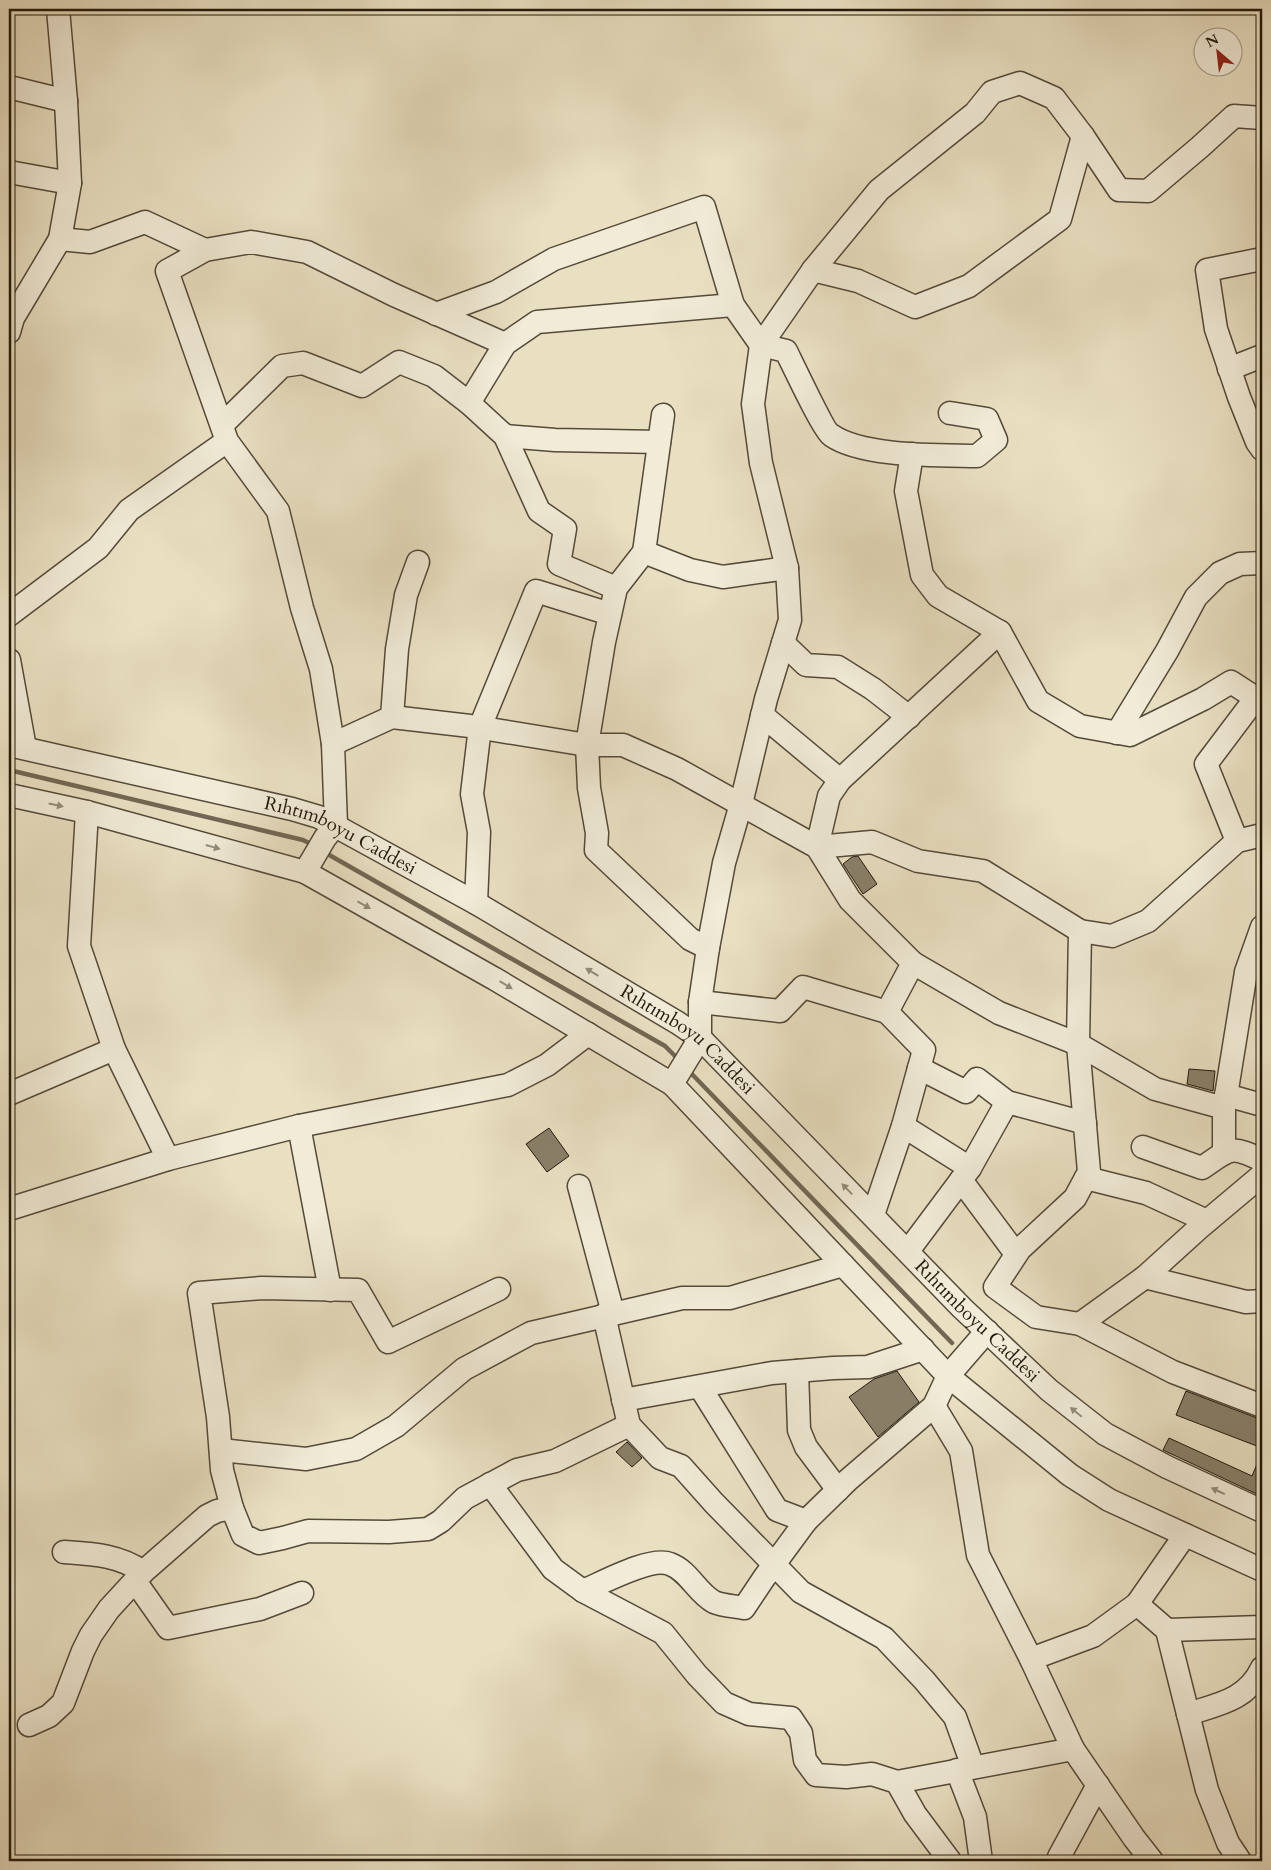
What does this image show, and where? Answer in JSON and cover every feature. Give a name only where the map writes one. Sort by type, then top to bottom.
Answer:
[{"type":"street","points":[[10,323],[60,239],[70,183],[66,101],[58,9]]},
{"type":"street","points":[[675,1080],[695,1046],[708,948],[724,863],[741,804],[762,715],[790,620],[787,568],[761,463],[753,404],[761,345],[813,270],[879,190],[975,113],[992,92],[1020,83],[1054,98],[1083,136],[1119,190],[1148,191],[1200,148],[1234,116],[1262,118]]},
{"type":"street","points":[[9,87],[66,101]]},
{"type":"street","points":[[813,270],[858,281],[915,307],[969,286],[1060,219],[1083,136]]},
{"type":"street","points":[[9,172],[70,183]]},
{"type":"street","points":[[436,314],[496,292],[554,259],[704,207],[733,305],[761,345],[786,351],[829,434],[860,448],[912,454],[977,456],[996,440],[987,419],[950,413]]},
{"type":"street","points":[[60,239],[90,242],[145,222],[204,250]]},
{"type":"street","points":[[309,867],[331,832],[333,744],[321,669],[302,608],[278,511],[225,433],[167,271],[204,250],[251,242],[307,252],[394,295],[506,344]]},
{"type":"street","points":[[1262,259],[1207,270],[1216,329],[1239,397],[1262,450]]},
{"type":"street","points":[[469,403],[506,344],[537,322],[733,305]]},
{"type":"street","points":[[1229,368],[1262,356]]},
{"type":"street","points":[[9,615],[98,548],[129,510],[225,433],[282,366],[303,362],[362,386],[399,362],[434,376],[469,403],[506,436],[538,511],[565,529],[559,564],[616,588]]},
{"type":"street","points":[[663,416],[644,552],[616,588],[610,614],[587,746],[589,788],[597,833],[596,850],[690,939],[708,948]]},
{"type":"street","points":[[506,436],[555,440],[659,442]]},
{"type":"street","points":[[912,454],[906,492],[922,575],[938,596],[1000,632],[1038,702],[1080,726],[1130,735],[1203,699],[1231,682],[1259,701],[1206,764],[1237,841]]},
{"type":"street","points":[[644,552],[690,570],[724,577],[787,568]]},
{"type":"street","points":[[392,717],[397,649],[406,595],[418,562]]},
{"type":"street","points":[[1117,733],[1167,651],[1196,597],[1220,573],[1240,564],[1262,562]]},
{"type":"street","points":[[476,903],[479,832],[472,794],[480,727],[536,591],[610,614]]},
{"type":"street","points":[[817,847],[829,796],[840,780],[1000,632]]},
{"type":"street","points":[[783,643],[806,666],[838,668],[873,689],[910,717]]},
{"type":"street","points":[[9,660],[17,747]]},
{"type":"street","points":[[762,715],[840,780]]},
{"type":"street","points":[[333,744],[392,717],[480,727],[587,746],[622,745],[677,769],[817,847],[850,900],[913,963],[999,1013],[1078,1044],[1155,1089],[1262,1106]]},
{"type":"street","name":"Rıhtımboyu Caddesi","points":[[17,747],[292,809],[319,817],[331,832],[476,903],[678,1023],[695,1046],[873,1215],[987,1331],[1049,1390],[1105,1434],[1167,1467],[1262,1511]]},
{"type":"street","points":[[9,795],[87,812],[309,867],[588,1034],[675,1080],[843,1265],[948,1376],[1070,1475],[1109,1500],[1262,1570]]},
{"type":"street","points":[[87,812],[79,946],[114,1049],[168,1159]]},
{"type":"street","points":[[817,847],[872,842],[918,861],[983,871],[1080,931],[1112,936],[1148,921],[1237,841],[1262,835]]},
{"type":"street","points":[[1224,1153],[1225,1101],[1246,972],[1262,926]]},
{"type":"street","points":[[1080,931],[1078,1044],[1089,1172],[1075,1198],[1020,1248],[994,1286],[1036,1316],[1080,1324],[1173,1372],[1262,1406]]},
{"type":"street","points":[[888,1012],[913,963]]},
{"type":"street","points":[[700,1002],[780,1011],[803,987],[888,1012],[924,1050],[903,1126],[873,1215]]},
{"type":"street","points":[[9,1209],[168,1159],[299,1126],[508,1085],[547,1065],[588,1034]]},
{"type":"street","points":[[9,1094],[114,1049]]},
{"type":"street","points":[[919,1068],[966,1092],[977,1079],[1007,1102],[1085,1123]]},
{"type":"street","points":[[908,1251],[966,1174],[1007,1102]]},
{"type":"street","points":[[299,1126],[330,1290]]},
{"type":"street","points":[[903,1126],[966,1174],[1016,1254]]},
{"type":"street","points":[[1143,1148],[1202,1168],[1224,1153],[1238,1149],[1262,1160]]},
{"type":"street","points":[[1080,1324],[1145,1277],[1262,1175]]},
{"type":"street","points":[[1086,1178],[1146,1193],[1207,1221]]},
{"type":"street","points":[[579,1186],[609,1314],[629,1425],[660,1458],[681,1466],[714,1503],[802,1592],[884,1638],[924,1680],[955,1717],[982,1861]]},
{"type":"street","points":[[221,1450],[306,1459],[356,1449],[396,1426],[464,1369],[531,1333],[682,1298],[730,1298],[843,1265]]},
{"type":"street","points":[[1145,1277],[1246,1302],[1262,1301]]},
{"type":"street","points":[[499,1289],[388,1342],[358,1290],[262,1288],[199,1293],[218,1417],[222,1470],[232,1508],[243,1534],[259,1543],[308,1531],[389,1532],[428,1530],[465,1498],[490,1484],[517,1470],[555,1461],[629,1425]]},
{"type":"street","points":[[583,1591],[647,1564],[670,1564],[688,1577],[701,1592],[714,1602],[744,1608],[806,1521],[838,1490],[934,1406],[948,1376],[987,1331]]},
{"type":"street","points":[[623,1400],[772,1373],[868,1367],[923,1349]]},
{"type":"street","points":[[797,1371],[798,1430],[806,1447],[838,1490]]},
{"type":"street","points":[[700,1387],[777,1510],[806,1521]]},
{"type":"street","points":[[934,1406],[962,1451],[978,1554],[1031,1659],[1073,1749],[1152,1861]]},
{"type":"street","points":[[490,1484],[553,1569],[583,1591],[663,1632],[697,1675],[724,1703],[750,1714],[791,1718],[801,1733],[805,1760],[816,1775],[846,1777],[872,1774],[897,1782],[1073,1749]]},
{"type":"street","points":[[29,1725],[49,1716],[63,1703],[91,1635],[109,1609],[139,1576],[207,1516],[217,1511],[232,1508]]},
{"type":"street","points":[[1031,1659],[1093,1636],[1137,1604],[1185,1534]]},
{"type":"street","points":[[64,1552],[103,1555],[127,1562],[139,1576],[168,1628],[260,1609],[302,1593]]},
{"type":"street","points":[[1137,1604],[1167,1630],[1207,1790],[1228,1842],[1240,1861]]},
{"type":"street","points":[[1167,1630],[1262,1627]]},
{"type":"street","points":[[1188,1714],[1237,1697],[1256,1680],[1262,1668]]},
{"type":"street","points":[[897,1782],[915,1814],[950,1861]]},
{"type":"street","points":[[1059,1861],[1098,1785]]},
{"type":"building","points":[[858,856],[877,884],[863,894],[843,864],[852,857]]},
{"type":"building","points":[[1189,1069],[1215,1071],[1213,1091],[1187,1084]]},
{"type":"building","points":[[549,1128],[569,1156],[547,1172],[526,1144]]},
{"type":"building","points":[[897,1371],[919,1402],[878,1437],[849,1397],[874,1379]]},
{"type":"building","points":[[1186,1391],[1262,1420],[1262,1448],[1176,1415]]},
{"type":"building","points":[[1169,1438],[1252,1476],[1262,1452],[1262,1486],[1259,1495],[1163,1450]]},
{"type":"building","points":[[627,1442],[642,1458],[632,1467],[616,1452]]},
{"type":"waterway","points":[[9,770],[303,840],[313,845]]},
{"type":"waterway","points":[[324,852],[665,1046],[679,1060]]},
{"type":"waterway","points":[[687,1069],[952,1343]]}]
